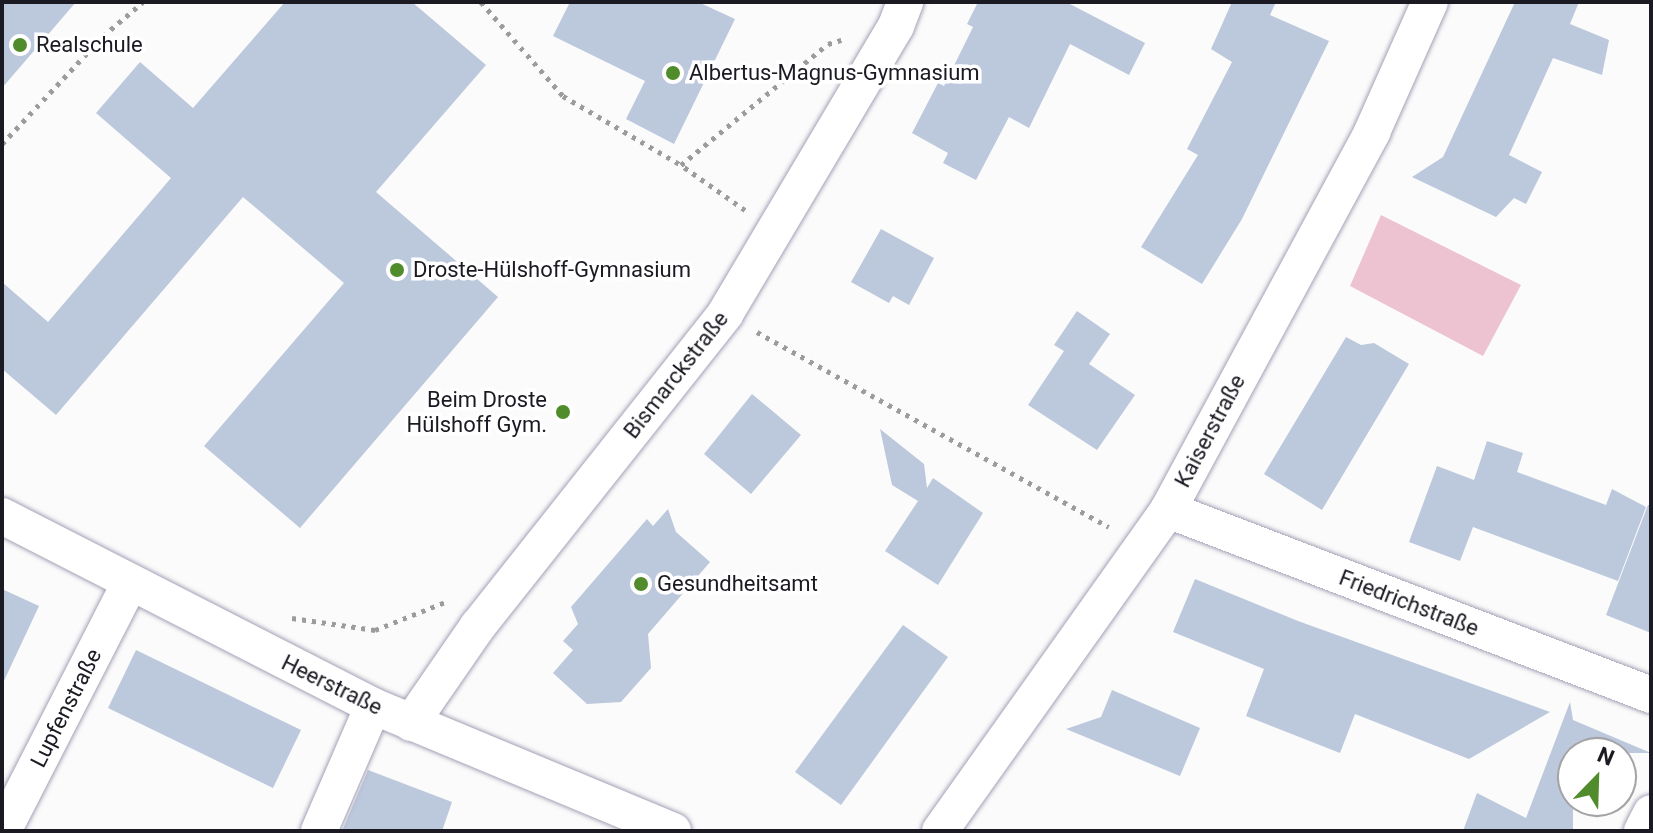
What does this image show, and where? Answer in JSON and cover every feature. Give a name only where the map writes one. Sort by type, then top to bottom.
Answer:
[{"type":"street","name":"Kaiserstraße","points":[[940,831],[1168,510],[1372,132],[1430,2]]},
{"type":"street","name":"Bismarckstraße","points":[[411,723],[478,626],[725,314],[900,14]]},
{"type":"street","name":"Friedrichstraße","points":[[1168,510],[1651,695]]},
{"type":"street","name":"Heerstraße","points":[[2,516],[129,585],[373,706],[618,821],[673,831]]},
{"type":"street","name":"Lupfenstraße","points":[[3,831],[129,585]]},
{"type":"street","points":[[319,831],[373,706]]},
{"type":"street","points":[[1642,831],[1651,813]]},
{"type":"path","points":[[2,144],[103,36],[143,2]]},
{"type":"path","points":[[481,2],[563,96],[681,165],[775,231]]},
{"type":"path","points":[[681,165],[828,44],[900,14]]},
{"type":"path","points":[[725,314],[1141,544]]},
{"type":"path","points":[[281,612],[375,630],[451,600],[478,626]]},
{"type":"shaded area","points":[[1381,215],[1521,285],[1483,356],[1350,286]]},
{"type":"building","name":"Realschule","points":[[2,2],[76,2],[2,88]]},
{"type":"building","name":"Droste-Hülshoff-Gymnasium","points":[[285,2],[412,2],[486,65],[376,192],[498,297],[300,528],[204,446],[344,283],[243,197],[56,415],[2,369],[2,282],[48,322],[171,178],[96,113],[140,62],[193,108]]},
{"type":"building","name":"Albertus-Magnus-Gymnasium","points":[[570,2],[698,2],[735,19],[674,144],[626,119],[645,81],[553,36]]},
{"type":"building","points":[[978,2],[1066,2],[1145,43],[1129,75],[1070,44],[1029,128],[1009,117],[976,180],[943,163],[948,153],[912,133],[938,83],[944,86],[973,27],[967,24]]},
{"type":"building","points":[[1232,2],[1276,2],[1270,15],[1329,41],[1242,219],[1202,284],[1141,247],[1198,155],[1187,149],[1232,62],[1211,49]]},
{"type":"building","points":[[1515,2],[1579,2],[1570,24],[1609,40],[1602,75],[1553,58],[1509,155],[1542,172],[1526,204],[1514,198],[1496,217],[1412,177],[1443,157]]},
{"type":"building","points":[[881,229],[934,258],[909,305],[893,296],[889,303],[851,282]]},
{"type":"building","points":[[1077,311],[1110,334],[1089,364],[1135,395],[1097,450],[1028,405],[1064,351],[1054,345]]},
{"type":"building","points":[[1346,337],[1361,345],[1374,343],[1409,364],[1322,510],[1264,474]]},
{"type":"building","points":[[752,394],[801,435],[751,494],[704,454]]},
{"type":"building","points":[[880,429],[924,464],[927,488],[933,478],[983,513],[938,585],[885,551],[918,501],[892,485]]},
{"type":"building","points":[[1487,441],[1523,453],[1517,472],[1606,505],[1612,489],[1646,507],[1618,581],[1473,527],[1460,561],[1409,542],[1437,466],[1474,480]]},
{"type":"building","points":[[1648,505],[1651,505],[1651,633],[1606,615]]},
{"type":"building","name":"Gesundheitsamt","points":[[668,509],[676,532],[710,562],[648,634],[651,668],[621,702],[587,704],[553,673],[573,650],[563,641],[578,624],[571,607],[647,519],[653,526]]},
{"type":"building","points":[[1195,579],[1298,621],[1550,712],[1469,759],[1355,714],[1340,753],[1246,716],[1264,669],[1173,632]]},
{"type":"building","points":[[2,589],[39,606],[2,685]]},
{"type":"building","points":[[903,625],[948,657],[841,805],[795,772]]},
{"type":"building","points":[[136,650],[301,730],[273,788],[108,708]]},
{"type":"building","points":[[1112,690],[1200,728],[1180,776],[1066,729],[1101,717]]},
{"type":"building","points":[[1570,702],[1573,720],[1613,737],[1557,737],[1557,817],[1573,817],[1573,831],[1463,831],[1477,793],[1526,818]]},
{"type":"building","points":[[1637,747],[1651,753],[1637,753]]},
{"type":"building","points":[[368,770],[452,802],[442,831],[342,831]]},
{"type":"place","name":"Realschule","points":[[20,45]]},
{"type":"place","name":"Albertus-Magnus-Gymnasium","points":[[673,73]]},
{"type":"place","name":"Droste-Hülshoff-Gymnasium","points":[[397,270]]},
{"type":"place","name":"Beim Droste Hülshoff Gym.","points":[[563,412]]},
{"type":"place","name":"Gesundheitsamt","points":[[641,584]]}]
